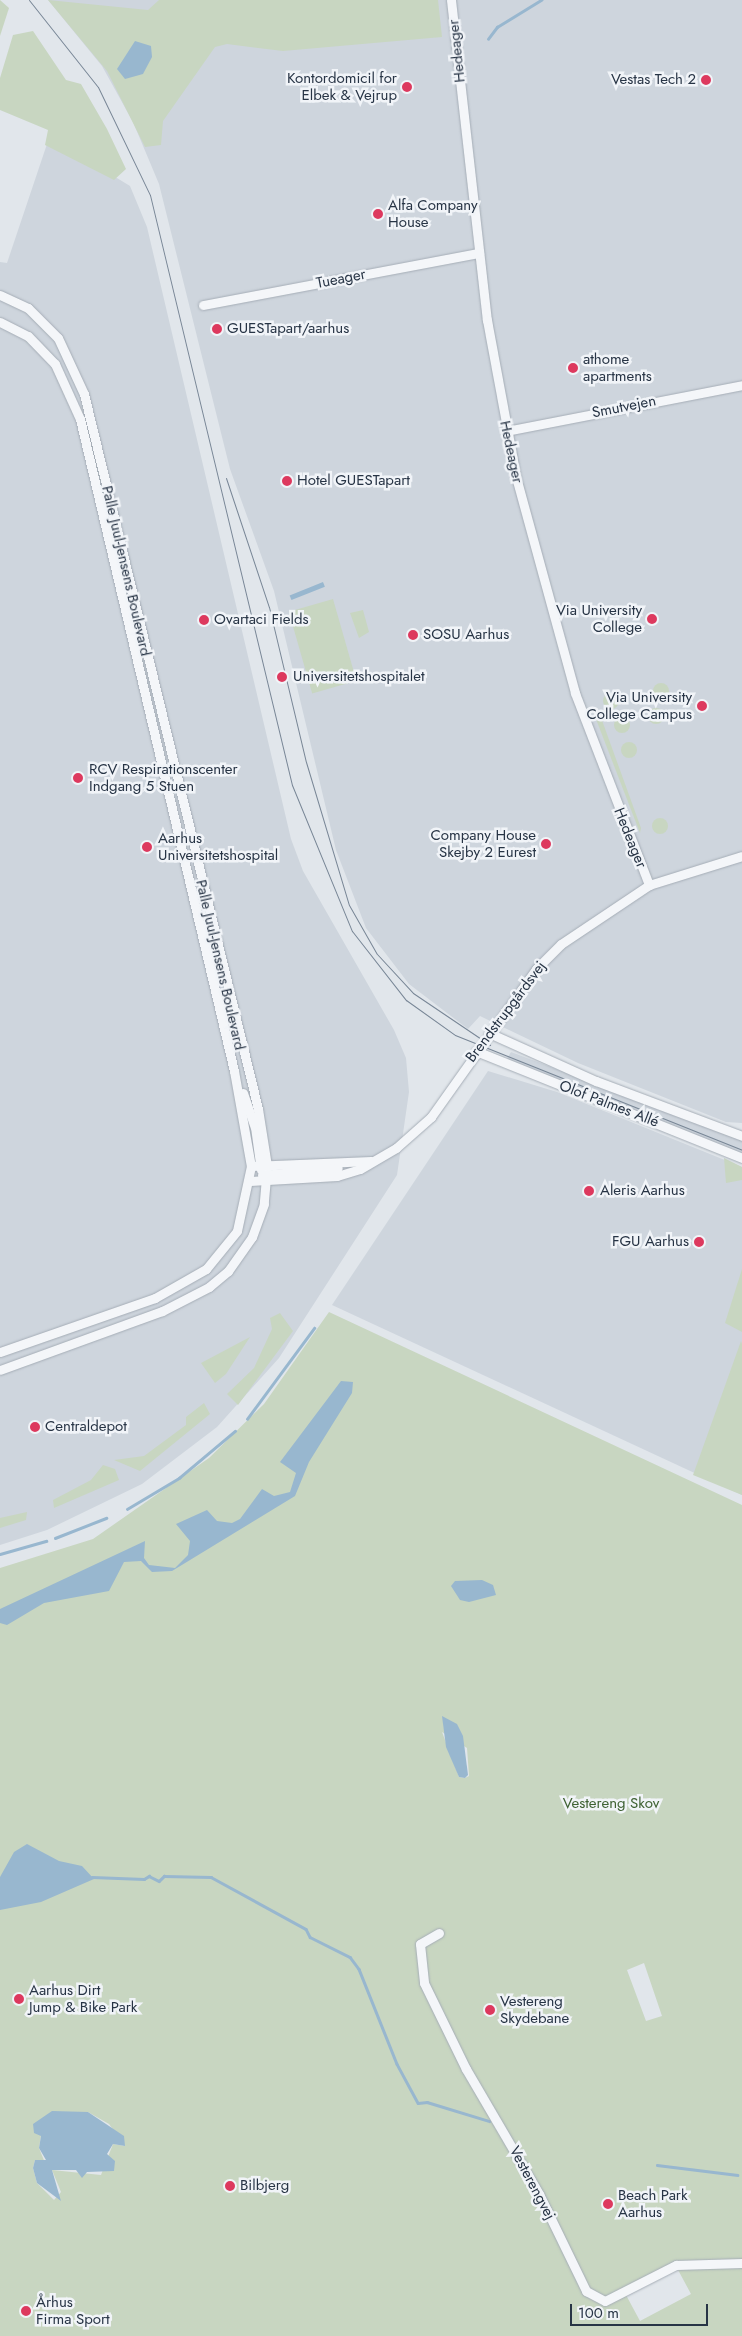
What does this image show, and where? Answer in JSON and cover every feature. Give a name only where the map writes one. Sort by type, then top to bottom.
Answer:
[{"type":"street","name":"Hedeager","points":[[451,0],[479,253],[506,430],[560,645],[598,759],[649,885]]},
{"type":"street","name":"Tueager","points":[[203,305],[479,253]]},
{"type":"street","name":"Palle Juul-Jensens Boulevard","points":[[0,294],[28,308],[58,338],[84,394],[258,1109],[263,1171],[252,1237],[228,1271],[209,1287],[162,1311],[0,1370]]},
{"type":"street","name":"Palle Juul-Jensens Boulevard","points":[[0,322],[28,336],[55,364],[80,418],[234,1071],[255,1127],[263,1171]]},
{"type":"street","name":"Smutvejen","points":[[506,430],[742,385]]},
{"type":"street","name":"Brendstrupgårdsvej","points":[[263,1171],[302,1181],[349,1173],[374,1161],[431,1117],[489,1033],[561,944],[649,885],[742,856]]},
{"type":"street","name":"Olof Palmes Allé","points":[[489,1033],[596,1081],[742,1136]]},
{"type":"street","name":"Olof Palmes Allé","points":[[476,1052],[742,1158]]},
{"type":"street","points":[[250,1181],[263,1171],[374,1161]]},
{"type":"street","name":"Palle Juul-Jensens Boulevard","points":[[0,1352],[90,1324],[166,1293],[199,1274],[236,1231],[250,1181],[263,1171]]},
{"type":"street","name":"Vesterengvej","points":[[439,1933],[420,1944],[424,1983],[466,2069],[539,2194],[586,2291],[605,2301],[676,2266],[742,2263]]},
{"type":"shaded area","points":[[48,0],[742,0],[742,1123],[726,1122],[578,1063],[480,1016],[468,1029],[409,984],[366,928],[336,850],[274,591],[230,469],[159,184],[133,122],[102,66]]},
{"type":"shaded area","name":"Aarhus Universitetshospital","points":[[47,144],[89,161],[130,186],[147,227],[291,839],[303,871],[394,1030],[406,1058],[409,1092],[397,1175],[279,1358],[217,1427],[142,1484],[47,1530],[0,1545],[0,262],[7,263]]},
{"type":"shaded area","points":[[511,1052],[742,1139],[742,1155],[505,1062]]},
{"type":"shaded area","points":[[488,1071],[557,1092],[742,1167],[742,1495],[332,1305]]},
{"type":"green space","points":[[0,0],[9,8],[0,36]]},
{"type":"green space","points":[[48,0],[148,10],[159,0],[438,0],[442,37],[283,51],[227,44],[215,47],[163,121],[161,145],[145,147],[107,71]]},
{"type":"green space","points":[[33,31],[66,80],[81,84],[107,129],[126,169],[114,180],[45,145],[48,130],[0,110],[0,78],[13,35]]},
{"type":"green space","points":[[333,599],[356,681],[312,693],[289,612]]},
{"type":"green space","points":[[363,610],[369,632],[359,638],[350,613]]},
{"type":"green space","points":[[661,683],[667,685],[669,691],[667,697],[661,699],[655,697],[653,691],[655,685]]},
{"type":"green space","points":[[608,693],[614,693],[619,698],[617,707],[608,709],[603,704],[603,698]]},
{"type":"green space","points":[[656,708],[662,710],[664,716],[662,722],[656,724],[650,722],[648,716],[650,710]]},
{"type":"green space","points":[[599,712],[641,828],[640,833],[594,714]]},
{"type":"green space","points":[[619,717],[625,717],[630,722],[628,731],[619,733],[614,728],[614,722]]},
{"type":"green space","points":[[626,742],[632,742],[637,747],[635,756],[626,758],[621,753],[621,747]]},
{"type":"green space","points":[[657,818],[663,818],[668,823],[666,832],[657,834],[652,829],[652,823]]},
{"type":"green space","points":[[724,1158],[742,1167],[742,1180],[726,1183]]},
{"type":"green space","points":[[742,1269],[742,1332],[725,1323]]},
{"type":"green space","name":"Vestereng Skov","points":[[329,1312],[742,1505],[742,2336],[0,2336],[0,1568],[93,1539],[209,1458],[264,1404]],"holes":[[[442,1732],[467,1748],[469,1776],[465,1778],[459,1777]],[[644,1963],[662,2016],[646,2021],[627,1970]],[[58,2112],[88,2112],[109,2124],[125,2146],[113,2144],[101,2175],[52,2170],[61,2192],[54,2200],[37,2183],[33,2168],[35,2160],[45,2163],[39,2148],[41,2135]],[[677,2268],[691,2294],[640,2321],[626,2295]]]},
{"type":"green space","points":[[280,1313],[293,1331],[238,1405],[227,1394],[254,1368],[272,1329],[270,1318]]},
{"type":"green space","points":[[250,1337],[226,1374],[215,1383],[201,1363]]},
{"type":"green space","points":[[741,1341],[742,1344],[742,1495],[693,1475]]},
{"type":"green space","points":[[204,1403],[210,1414],[140,1471],[114,1460],[144,1456],[186,1425],[186,1417]]},
{"type":"green space","points":[[103,1465],[115,1469],[119,1480],[54,1508],[53,1500],[91,1480]]},
{"type":"green space","points":[[27,1512],[26,1520],[0,1528],[0,1518]]},
{"type":"water","points":[[135,41],[151,46],[152,57],[143,74],[125,79],[117,69]]},
{"type":"water","points":[[323,582],[325,587],[291,600],[290,595]]},
{"type":"water","points":[[341,1381],[353,1382],[352,1393],[309,1462],[295,1496],[172,1571],[152,1572],[141,1561],[124,1562],[109,1591],[44,1603],[7,1625],[0,1623],[0,1609],[145,1541],[144,1558],[149,1565],[175,1568],[188,1555],[190,1541],[176,1524],[207,1510],[217,1521],[232,1523],[240,1519],[262,1489],[274,1496],[290,1492],[296,1473],[280,1462]]},
{"type":"water","points":[[482,1580],[493,1585],[496,1595],[469,1602],[460,1600],[451,1586],[455,1581]]},
{"type":"water","points":[[442,1716],[457,1724],[463,1736],[468,1775],[465,1778],[459,1777],[446,1747]]},
{"type":"water","points":[[27,1844],[59,1861],[82,1866],[94,1879],[41,1902],[0,1910],[0,1877],[14,1852]]},
{"type":"water","points":[[52,2111],[88,2112],[124,2136],[125,2146],[113,2144],[107,2154],[115,2161],[114,2171],[87,2172],[82,2178],[76,2170],[52,2170],[61,2201],[37,2183],[33,2168],[35,2160],[46,2160],[39,2148],[41,2136],[34,2133],[33,2124]]},
{"type":"waterway","points":[[488,39],[497,27],[541,0]]},
{"type":"waterway","points":[[247,1419],[314,1328]]},
{"type":"waterway","points":[[127,1509],[179,1478],[235,1431]]},
{"type":"waterway","points":[[55,1538],[106,1518]]},
{"type":"waterway","points":[[0,1554],[46,1541]]},
{"type":"waterway","points":[[92,1877],[144,1879],[149,1876],[159,1881],[164,1876],[211,1877],[306,1929],[310,1937],[350,1957],[359,1969],[397,2064],[418,2103],[427,2102],[489,2121]]},
{"type":"waterway","points":[[657,2165],[737,2175]]},
{"type":"tram line","points":[[29,0],[98,87],[150,195],[292,785],[352,931],[406,1000],[455,1035],[742,1150]]},
{"type":"tram line","points":[[226,478],[269,607],[306,762],[349,905],[377,954],[413,993],[490,1045]]},
{"type":"place","name":"Vestas Tech 2","points":[[706,80]]},
{"type":"place","name":"Kontordomicil for Elbek & Vejrup","points":[[407,87]]},
{"type":"place","name":"Alfa Company House","points":[[378,214]]},
{"type":"place","name":"GUESTapart/aarhus","points":[[217,329]]},
{"type":"place","name":"athome apartments","points":[[573,368]]},
{"type":"place","name":"Hotel GUESTapart","points":[[287,481]]},
{"type":"place","name":"Via University College","points":[[652,619]]},
{"type":"place","name":"Ovartaci Fields","points":[[204,620]]},
{"type":"place","name":"SOSU Aarhus","points":[[413,635]]},
{"type":"place","name":"Universitetshospitalet","points":[[282,677]]},
{"type":"place","name":"Via University College Campus","points":[[702,706]]},
{"type":"place","name":"RCV Respirationscenter Indgang 5 Stuen","points":[[78,778]]},
{"type":"place","name":"Company House Skejby 2 Eurest","points":[[546,844]]},
{"type":"place","name":"Aarhus Universitetshospital","points":[[147,847]]},
{"type":"place","name":"Aleris Aarhus","points":[[589,1191]]},
{"type":"place","name":"FGU Aarhus","points":[[699,1242]]},
{"type":"place","name":"Centraldepot","points":[[35,1427]]},
{"type":"place","name":"Aarhus Dirt Jump & Bike Park","points":[[19,1999]]},
{"type":"place","name":"Vestereng Skydebane","points":[[490,2010]]},
{"type":"place","name":"Bilbjerg","points":[[230,2186]]},
{"type":"place","name":"Beach Park Aarhus","points":[[608,2204]]},
{"type":"place","name":"Århus Firma Sport","points":[[26,2311]]}]
